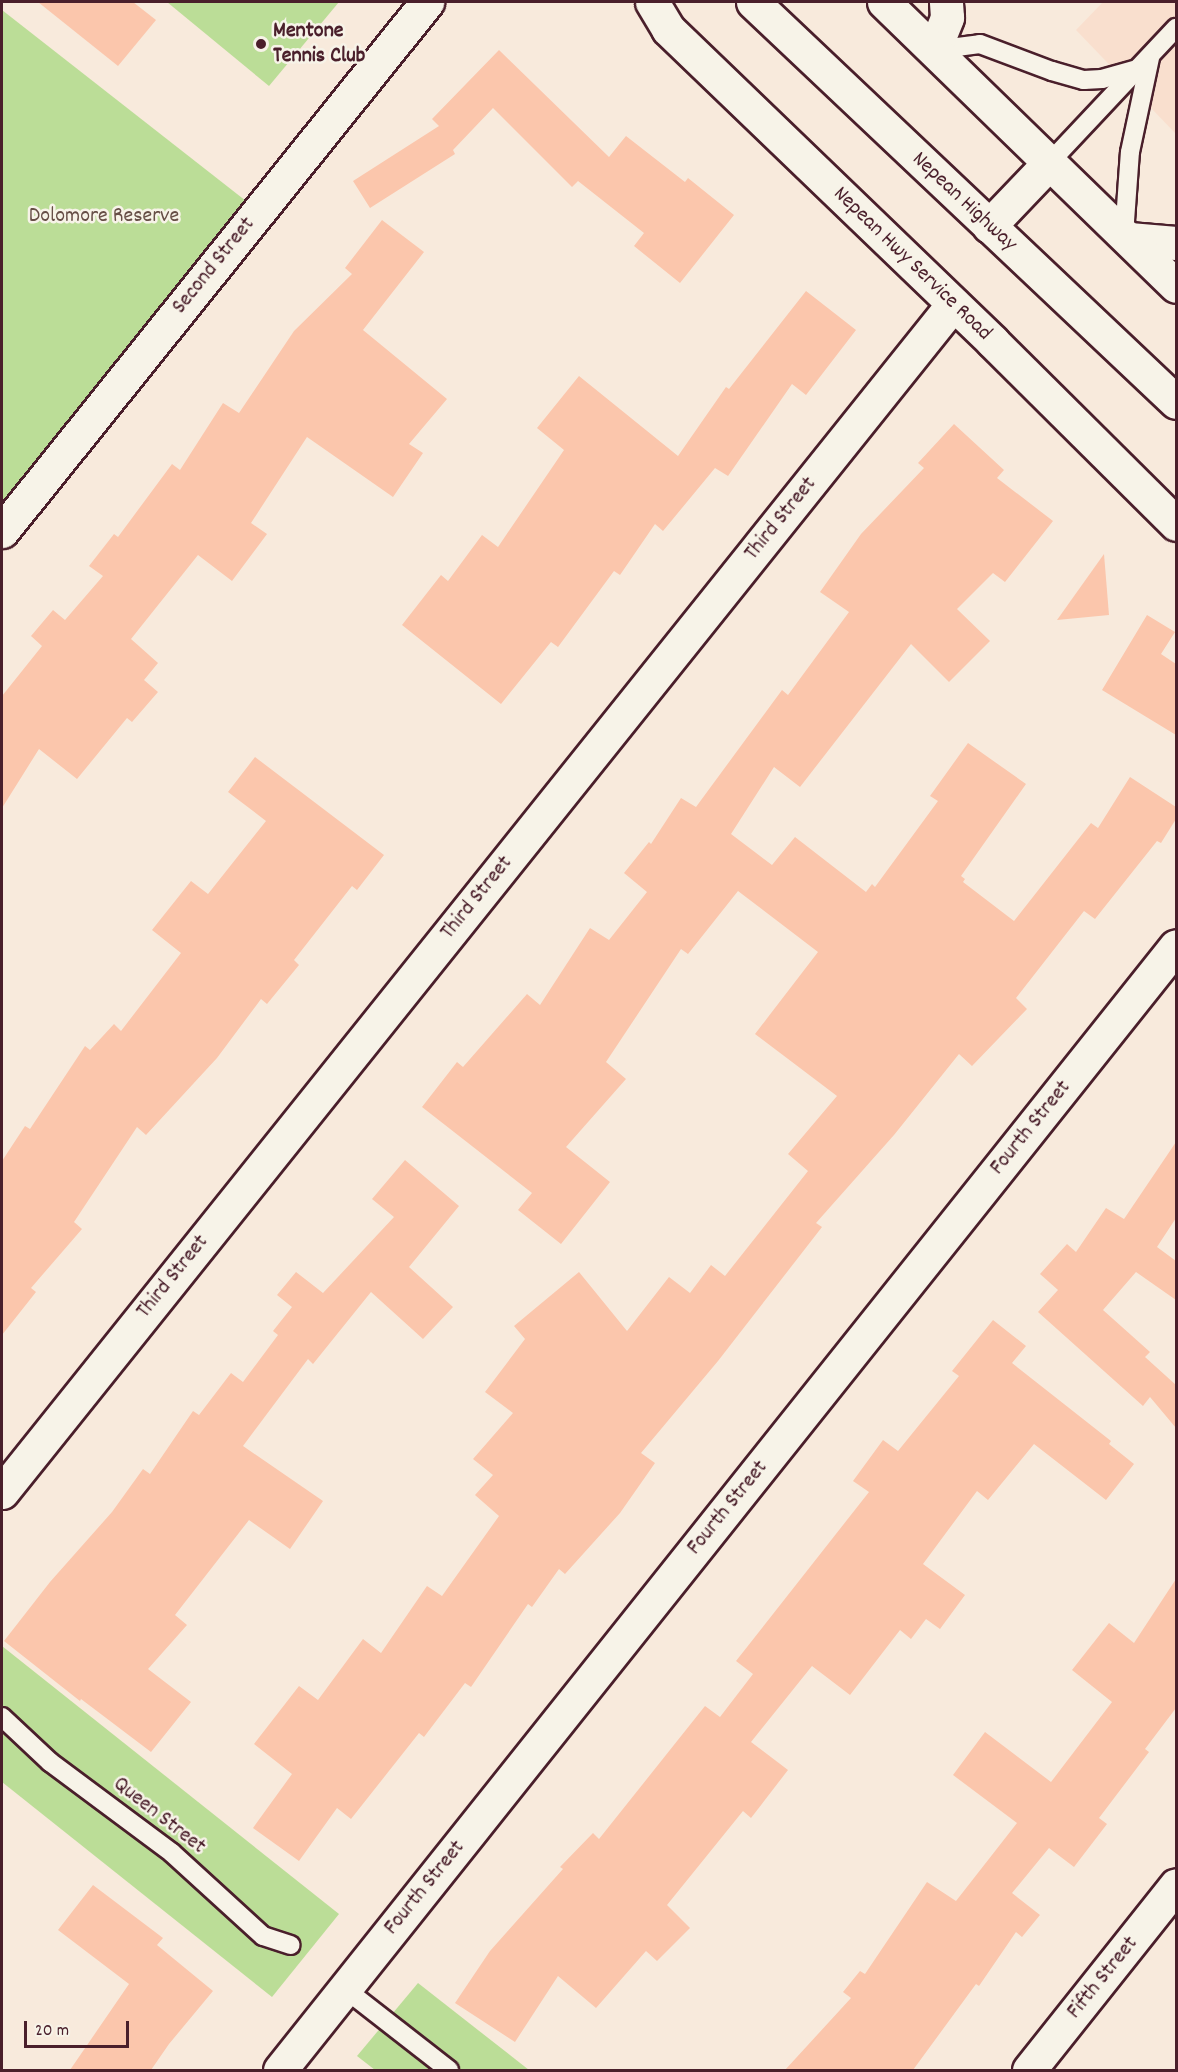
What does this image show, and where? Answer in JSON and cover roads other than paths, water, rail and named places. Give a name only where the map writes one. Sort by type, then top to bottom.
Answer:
[{"type":"main road","name":"Second Street","points":[[2,531],[427,2]]},
{"type":"main road","name":"Nepean Hwy Service Road","points":[[652,2],[668,29],[953,304],[1176,524]]},
{"type":"main road","name":"Nepean Highway","points":[[753,2],[1176,402]]},
{"type":"main road","points":[[884,2],[1176,286]]},
{"type":"main road","points":[[934,50],[947,17],[946,2]]},
{"type":"main road","points":[[989,226],[1050,162]]},
{"type":"main road","points":[[1126,237],[1176,243]]},
{"type":"main road","name":"Third Street","points":[[2,1492],[953,304]]},
{"type":"main road","name":"Fourth Street","points":[[280,2070],[1176,946]]},
{"type":"main road","name":"Fifth Street","points":[[1029,2070],[1176,1885]]},
{"type":"lane","points":[[1050,162],[1176,28]]},
{"type":"lane","points":[[934,50],[980,44],[1052,71],[1084,80],[1102,79],[1144,63]]},
{"type":"lane","points":[[1126,237],[1130,152],[1144,63]]},
{"type":"lane","name":"Queen Street","points":[[2,1717],[50,1762],[172,1853],[263,1936],[291,1945]]},
{"type":"lane","points":[[345,1989],[449,2070]]},
{"type":"place","name":"Mentone Tennis Club","points":[[261,44]]},
{"type":"park label","name":"Dolomore Reserve","points":[[104,217]]}]
